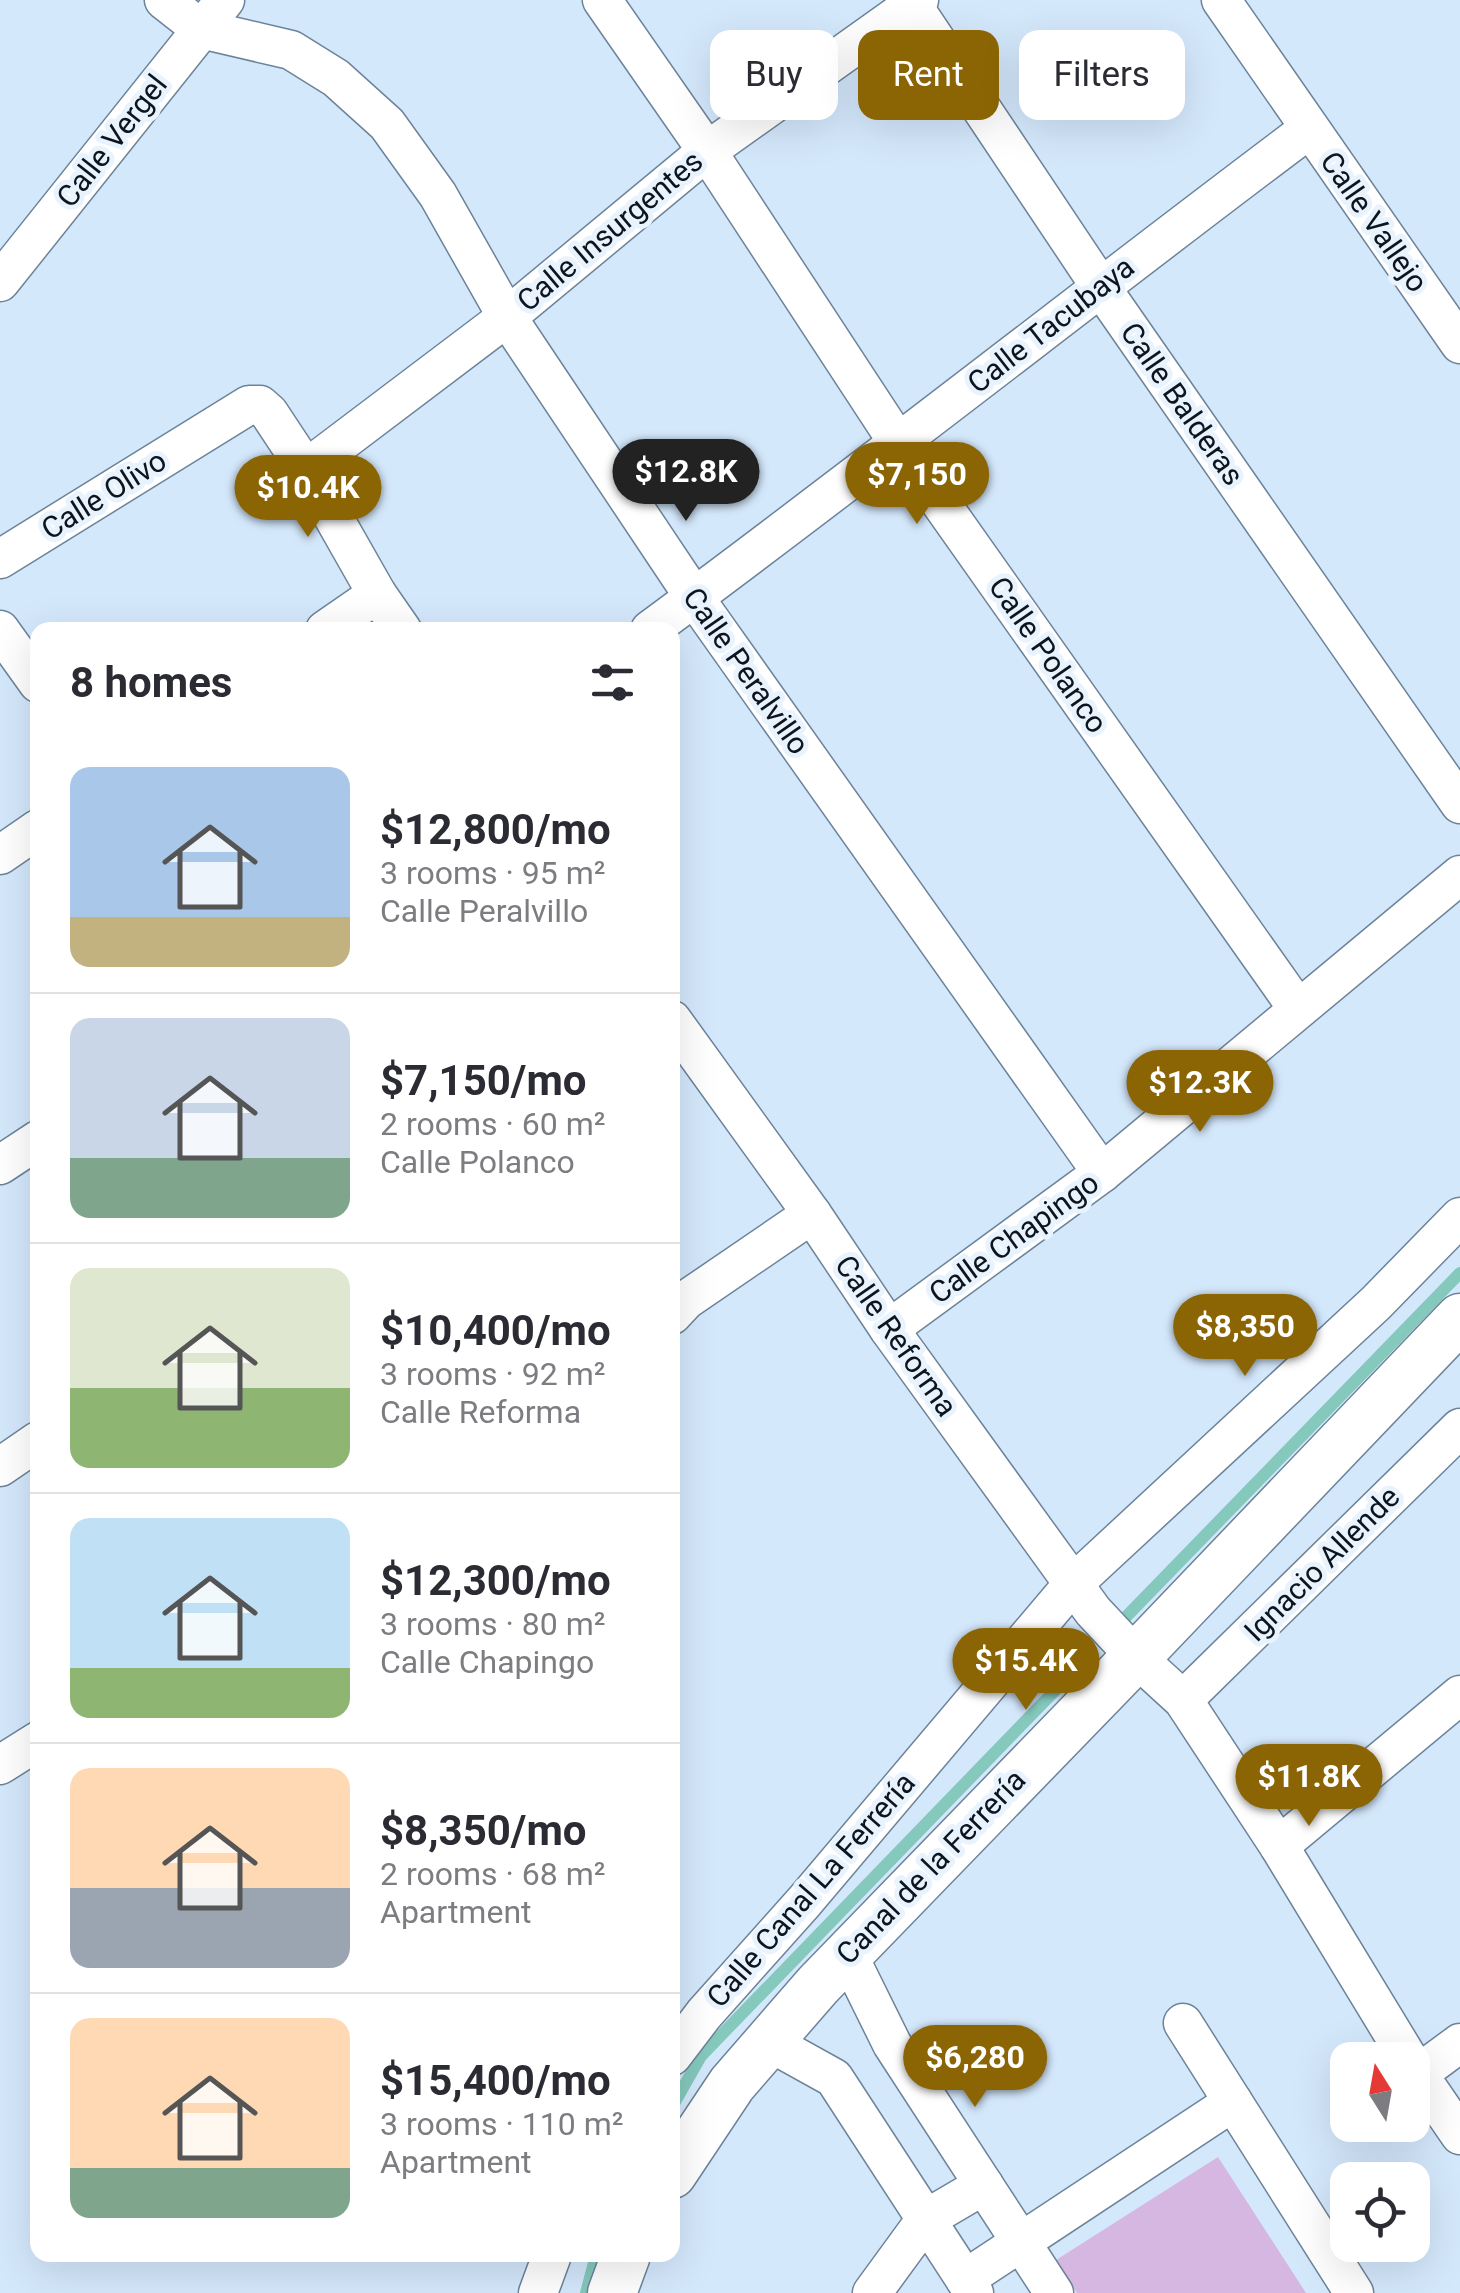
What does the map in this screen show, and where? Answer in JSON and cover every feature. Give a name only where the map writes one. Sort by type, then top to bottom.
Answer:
[{"type":"street","name":"Calle Peralvillo","points":[[164,0],[201,29],[291,50],[336,78],[386,124],[438,195],[507,317],[694,598],[1102,1174]]},
{"type":"street","name":"Calle Vergel","points":[[0,282],[225,0]]},
{"type":"street","name":"Calle Polanco","points":[[602,0],[708,150],[899,444],[1298,1009]]},
{"type":"street","name":"Calle Vallejo","points":[[1221,0],[1460,344]]},
{"type":"street","name":"Calle Insurgentes","points":[[306,469],[507,317],[708,150],[914,2]]},
{"type":"street","name":"Calle Balderas","points":[[914,2],[1100,286],[1460,804]]},
{"type":"street","name":"Calle Tacubaya","points":[[661,622],[1309,129]]},
{"type":"street","name":"Calle Olivo","points":[[0,559],[249,406],[260,405],[270,413],[306,469]]},
{"type":"street","points":[[306,469],[396,622]]},
{"type":"street","points":[[337,622],[377,594]]},
{"type":"street","points":[[0,630],[30,672]]},
{"type":"street","points":[[0,855],[30,834]]},
{"type":"street","name":"Calle Chapingo","points":[[889,1329],[1102,1174],[1460,876]]},
{"type":"street","name":"Calle Reforma","points":[[680,1031],[1083,1598],[1130,1652],[1183,1700],[1279,1846],[1398,2042]]},
{"type":"street","points":[[0,1165],[30,1145]]},
{"type":"street","points":[[680,1306],[812,1214]]},
{"type":"street","name":"Calle Canal La Ferrería","points":[[680,2046],[804,1902],[1083,1598],[1460,1217]]},
{"type":"street","name":"Canal de la Ferrería","points":[[680,2162],[732,2084],[848,1955],[1130,1652],[1460,1318]]},
{"type":"street","name":"Ignacio Allende","points":[[1183,1700],[1460,1428]]},
{"type":"street","points":[[0,1466],[30,1446]]},
{"type":"street","points":[[1279,1846],[1460,1695]]},
{"type":"street","points":[[0,1765],[30,1746]]},
{"type":"street","points":[[848,1955],[892,2044],[1054,2293]]},
{"type":"street","points":[[1183,2023],[1354,2293]]},
{"type":"street","points":[[769,2042],[834,2078],[969,2286],[1021,2242],[1233,2102]]},
{"type":"street","points":[[1430,2057],[1460,2042]]},
{"type":"street","name":"Calle Reforma","points":[[1430,2091],[1460,2134]]},
{"type":"street","points":[[872,2293],[926,2220],[984,2184]]},
{"type":"street","points":[[538,2293],[549,2262]]},
{"type":"street","points":[[612,2293],[623,2262]]},
{"type":"shaded area","points":[[1218,2157],[1306,2293],[1077,2293],[1056,2260]]},
{"type":"waterway","points":[[1122,1621],[1460,1273]]},
{"type":"waterway","points":[[680,2093],[701,2056],[1069,1676]]},
{"type":"waterway","points":[[586,2293],[594,2262]]}]
